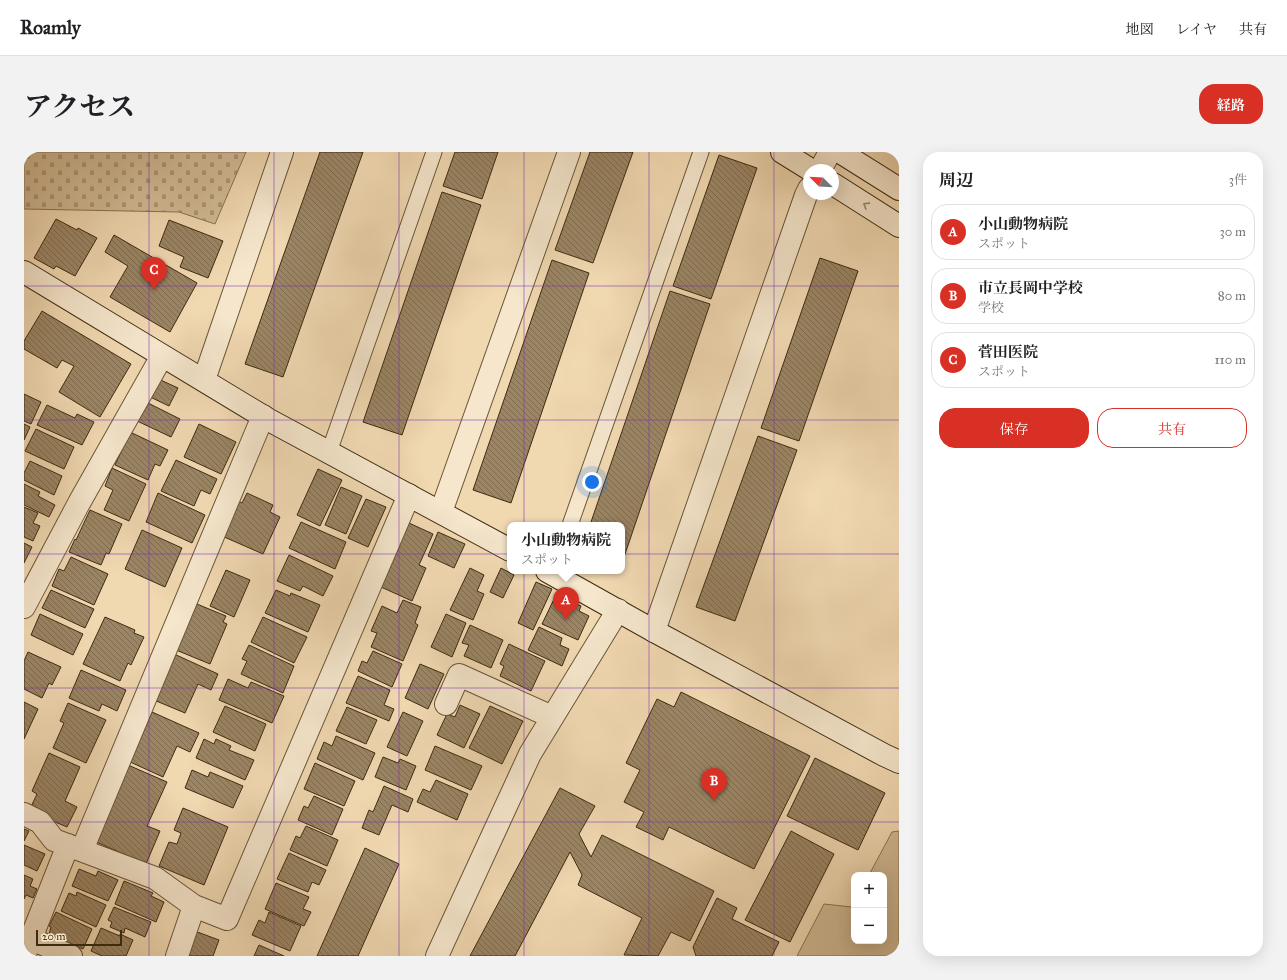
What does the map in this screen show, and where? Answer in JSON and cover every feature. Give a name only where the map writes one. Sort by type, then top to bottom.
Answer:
[{"type":"street","points":[[204,380],[282,152]]},
{"type":"street","points":[[441,512],[569,152]]},
{"type":"street","points":[[782,152],[803,165]]},
{"type":"street","points":[[823,164],[830,152]]},
{"type":"street","points":[[840,152],[899,189]]},
{"type":"street","points":[[839,188],[899,226]]},
{"type":"street","points":[[654,631],[804,200]]},
{"type":"street","points":[[24,272],[263,416],[507,548]]},
{"type":"street","points":[[27,594],[162,356]]},
{"type":"street","points":[[71,956],[28,947],[75,847],[263,416]]},
{"type":"street","points":[[24,814],[40,822],[54,840],[155,878],[194,906],[227,919],[409,495]]},
{"type":"street","points":[[555,574],[654,631],[899,762]]},
{"type":"street","points":[[437,956],[530,754],[618,610]]},
{"type":"street","points":[[446,704],[459,676],[552,717]]},
{"type":"street","points":[[177,956],[194,906]]},
{"type":"lane","points":[[329,452],[434,152]]},
{"type":"lane","points":[[571,522],[701,152]]},
{"type":"green space","points":[[24,152],[246,152],[215,224],[179,212],[24,209]]},
{"type":"green space","points":[[899,831],[899,956],[797,956],[824,904],[851,907],[851,944],[887,944],[887,872],[871,872],[892,832]]},
{"type":"building","points":[[320,152],[363,152],[283,377],[245,364]]},
{"type":"building","points":[[455,152],[498,152],[482,199],[443,186]]},
{"type":"building","points":[[590,152],[633,152],[593,263],[555,250]]},
{"type":"building","points":[[719,155],[757,168],[711,299],[673,286]]},
{"type":"building","points":[[442,192],[481,205],[402,435],[363,422]]},
{"type":"building","points":[[56,219],[97,238],[75,276],[56,266],[54,269],[34,258]]},
{"type":"building","points":[[169,220],[223,241],[208,278],[180,267],[184,257],[159,246]]},
{"type":"building","points":[[114,235],[197,283],[170,332],[110,297],[128,266],[105,252]]},
{"type":"building","points":[[820,258],[858,271],[799,441],[761,428]]},
{"type":"building","points":[[552,260],[589,273],[511,503],[473,490]]},
{"type":"building","points":[[670,291],[710,304],[625,554],[625,522],[591,522]]},
{"type":"building","points":[[42,311],[131,364],[100,417],[59,392],[74,366],[62,360],[57,368],[24,349],[24,341]]},
{"type":"building","points":[[154,377],[178,388],[169,406],[146,395]]},
{"type":"building","points":[[24,394],[41,402],[31,424],[24,421]]},
{"type":"building","points":[[144,401],[180,419],[171,437],[135,420]]},
{"type":"building","points":[[47,405],[75,418],[77,414],[94,422],[82,445],[37,425]]},
{"type":"building","points":[[24,424],[30,427],[24,440]]},
{"type":"building","points":[[199,424],[236,442],[221,474],[184,457]]},
{"type":"building","points":[[36,429],[74,447],[64,469],[25,451]]},
{"type":"building","points":[[130,432],[168,450],[160,466],[155,464],[148,480],[115,465]]},
{"type":"building","points":[[758,436],[797,450],[735,621],[696,607]]},
{"type":"building","points":[[176,460],[217,479],[210,494],[201,490],[194,506],[161,491]]},
{"type":"building","points":[[30,461],[62,476],[54,495],[24,480],[24,473]]},
{"type":"building","points":[[112,468],[146,484],[129,521],[104,510],[113,490],[105,486]]},
{"type":"building","points":[[318,469],[342,480],[320,526],[297,515]]},
{"type":"building","points":[[24,484],[40,492],[38,496],[55,505],[49,517],[24,505]]},
{"type":"building","points":[[341,487],[362,496],[346,534],[325,525]]},
{"type":"building","points":[[158,493],[205,515],[192,543],[146,522]]},
{"type":"building","points":[[247,493],[273,505],[270,512],[280,517],[263,554],[222,536],[238,501],[242,503]]},
{"type":"building","points":[[366,499],[386,507],[368,547],[348,538]]},
{"type":"building","points":[[24,507],[38,513],[33,523],[40,526],[33,541],[24,537]]},
{"type":"building","points":[[90,510],[122,524],[109,554],[106,553],[101,565],[69,552]]},
{"type":"building","points":[[301,522],[346,542],[335,569],[289,548]]},
{"type":"building","points":[[409,523],[433,534],[419,565],[426,568],[412,601],[381,587],[395,541],[400,543]]},
{"type":"building","points":[[142,530],[182,548],[165,587],[125,569]]},
{"type":"building","points":[[438,532],[465,544],[454,568],[428,556]]},
{"type":"building","points":[[24,543],[32,547],[24,563]]},
{"type":"building","points":[[289,555],[333,576],[323,596],[303,586],[300,591],[277,581]]},
{"type":"building","points":[[71,557],[108,574],[94,605],[52,586],[59,569],[64,571]]},
{"type":"building","points":[[470,568],[484,575],[477,591],[484,594],[473,620],[450,610]]},
{"type":"building","points":[[501,568],[507,571],[507,574],[514,575],[503,598],[490,592]]},
{"type":"building","points":[[226,570],[250,580],[234,617],[210,606]]},
{"type":"building","points":[[536,582],[552,589],[533,630],[518,623]]},
{"type":"building","points":[[51,590],[94,609],[85,628],[42,608]]},
{"type":"building","points":[[276,590],[290,596],[291,593],[320,605],[308,632],[265,613]]},
{"type":"building","points":[[556,595],[581,606],[579,611],[589,616],[578,640],[542,624]]},
{"type":"building","points":[[403,600],[421,607],[415,623],[418,625],[403,661],[371,647],[377,633],[371,631],[382,606],[397,613]]},
{"type":"building","points":[[192,602],[226,616],[223,622],[227,624],[210,664],[176,650]]},
{"type":"building","points":[[40,614],[83,634],[73,655],[31,635]]},
{"type":"building","points":[[446,614],[466,623],[452,657],[431,647]]},
{"type":"building","points":[[105,617],[135,630],[134,633],[144,637],[131,665],[128,663],[120,681],[83,664]]},
{"type":"building","points":[[263,617],[307,637],[294,663],[251,642]]},
{"type":"building","points":[[470,625],[503,640],[491,668],[464,656],[469,645],[462,643]]},
{"type":"building","points":[[539,627],[562,638],[560,645],[569,649],[562,666],[528,650]]},
{"type":"building","points":[[509,644],[545,661],[531,691],[500,676],[504,666],[500,664]]},
{"type":"building","points":[[249,645],[294,666],[283,693],[241,674],[247,661],[242,659]]},
{"type":"building","points":[[373,651],[402,664],[392,687],[358,671],[362,661],[367,663]]},
{"type":"building","points":[[28,652],[61,667],[52,685],[49,683],[42,698],[24,689],[24,661]]},
{"type":"building","points":[[174,654],[218,674],[211,690],[198,684],[185,713],[154,700]]},
{"type":"building","points":[[420,664],[444,674],[428,709],[405,698]]},
{"type":"building","points":[[81,670],[126,690],[117,711],[102,704],[99,711],[69,698]]},
{"type":"building","points":[[358,676],[390,690],[384,705],[394,709],[389,721],[346,703]]},
{"type":"building","points":[[228,679],[248,688],[251,682],[284,696],[272,723],[219,700]]},
{"type":"building","points":[[681,692],[810,756],[754,869],[669,827],[663,840],[636,827],[644,812],[624,802],[640,770],[626,763],[657,699],[674,707]]},
{"type":"building","points":[[24,702],[38,709],[24,739]]},
{"type":"building","points":[[68,703],[106,720],[86,763],[53,748],[64,723],[60,721]]},
{"type":"building","points":[[460,705],[480,714],[464,748],[437,735],[447,714],[455,717]]},
{"type":"building","points":[[225,706],[266,724],[255,751],[213,732]]},
{"type":"building","points":[[490,706],[523,721],[502,764],[469,748]]},
{"type":"building","points":[[347,707],[377,720],[366,744],[336,731]]},
{"type":"building","points":[[152,712],[199,733],[190,752],[177,746],[163,777],[128,761],[136,748]]},
{"type":"building","points":[[403,712],[423,721],[407,756],[387,747]]},
{"type":"building","points":[[336,736],[375,753],[363,780],[317,759],[324,742],[332,746]]},
{"type":"building","points":[[204,739],[214,744],[216,739],[231,746],[229,750],[254,760],[245,780],[196,758]]},
{"type":"building","points":[[435,746],[482,766],[471,790],[425,770]]},
{"type":"building","points":[[49,753],[80,767],[65,801],[77,807],[67,827],[29,811],[37,794],[32,791]]},
{"type":"building","points":[[383,757],[398,763],[400,759],[416,766],[406,790],[375,777]]},
{"type":"building","points":[[815,758],[885,793],[858,850],[787,816]]},
{"type":"building","points":[[315,763],[355,781],[344,806],[304,789]]},
{"type":"building","points":[[128,765],[167,782],[147,826],[160,831],[146,864],[94,841]]},
{"type":"building","points":[[192,770],[208,777],[210,772],[243,786],[233,808],[185,788]]},
{"type":"building","points":[[436,780],[468,794],[457,820],[417,802],[423,789],[430,792]]},
{"type":"building","points":[[384,786],[413,799],[408,812],[392,805],[379,835],[362,828],[369,810],[373,812]]},
{"type":"building","points":[[560,788],[595,806],[579,834],[591,857],[602,835],[714,891],[690,941],[671,932],[658,956],[624,955],[642,918],[578,885],[582,875],[570,852],[515,956],[470,956]]},
{"type":"building","points":[[314,796],[343,809],[332,835],[298,820],[304,806],[308,808]]},
{"type":"building","points":[[183,808],[228,827],[204,885],[159,866],[169,842],[177,844],[181,833],[174,830]]},
{"type":"building","points":[[306,826],[338,840],[327,866],[290,850],[296,836],[300,838]]},
{"type":"building","points":[[24,829],[29,831],[24,841]]},
{"type":"building","points":[[791,831],[834,854],[790,942],[745,920]]},
{"type":"building","points":[[24,845],[45,854],[37,871],[24,865]]},
{"type":"building","points":[[365,848],[399,864],[358,956],[317,956]]},
{"type":"building","points":[[289,853],[326,870],[319,885],[312,882],[308,892],[277,879]]},
{"type":"building","points":[[79,869],[96,876],[98,871],[118,880],[108,901],[72,886]]},
{"type":"building","points":[[24,875],[33,879],[30,886],[37,889],[33,898],[26,895],[24,899]]},
{"type":"building","points":[[124,881],[153,893],[151,896],[164,902],[156,922],[115,904]]},
{"type":"building","points":[[276,883],[309,897],[303,909],[311,912],[304,926],[265,909]]},
{"type":"building","points":[[77,892],[106,905],[96,927],[61,911],[69,893],[76,896]]},
{"type":"building","points":[[717,898],[737,908],[732,919],[779,942],[772,956],[696,956],[693,947]]},
{"type":"building","points":[[114,907],[151,922],[145,937],[125,928],[124,933],[110,927],[112,922],[108,920]]},
{"type":"building","points":[[56,912],[92,929],[83,949],[49,934],[51,927],[49,926]]},
{"type":"building","points":[[269,912],[301,926],[290,951],[252,935],[259,920],[265,923]]},
{"type":"building","points":[[101,928],[133,940],[126,956],[102,956],[91,951]]},
{"type":"building","points":[[192,930],[219,940],[213,956],[182,956]]},
{"type":"building","points":[[259,945],[284,956],[254,956]]},
{"type":"place","name":"菅田医院","points":[[154,290]]},
{"type":"place","name":"小山動物病院","points":[[566,620]]},
{"type":"place","name":"市立長岡中学校","points":[[714,801]]}]
